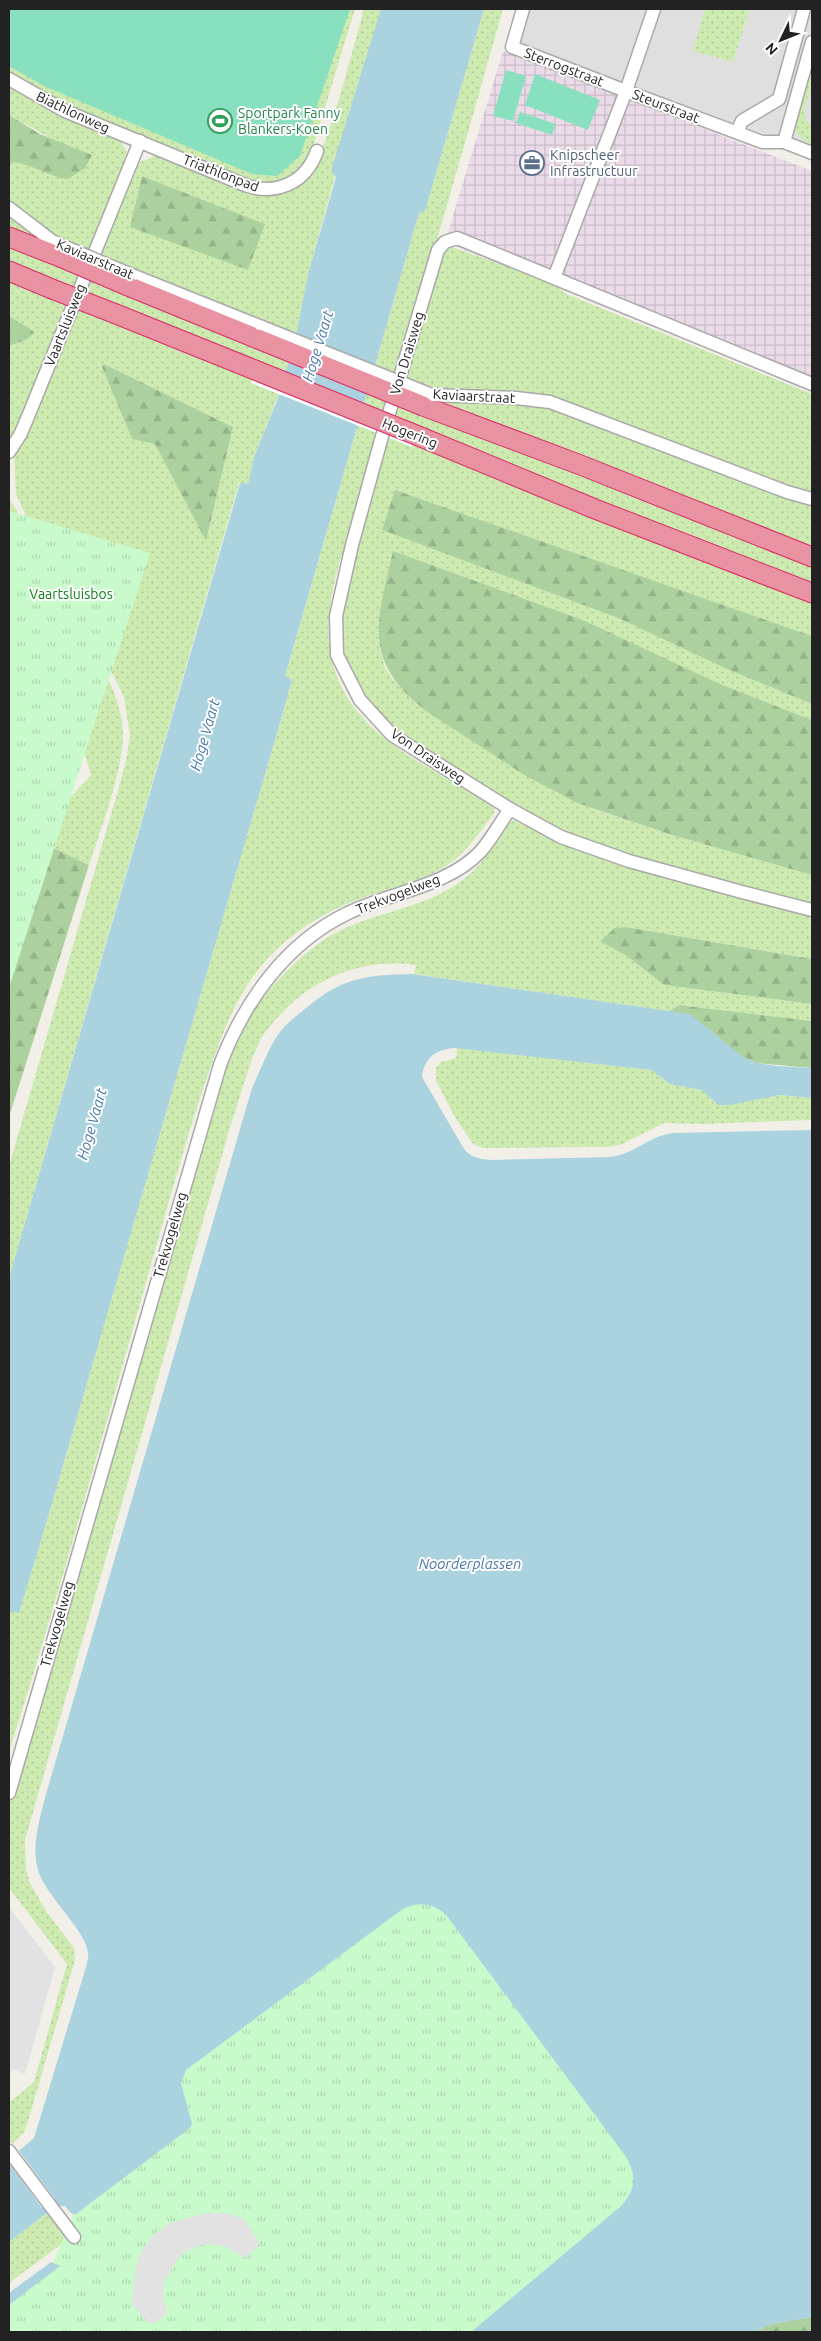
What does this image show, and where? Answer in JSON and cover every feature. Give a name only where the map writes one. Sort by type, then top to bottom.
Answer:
[{"type":"highway","points":[[9,237],[68,254],[578,464],[812,556]]},
{"type":"highway","name":"Hogering","points":[[9,271],[595,509],[812,592]]},
{"type":"street","name":"Sterrogstraat","points":[[523,9],[512,48],[626,91]]},
{"type":"street","points":[[626,91],[654,9]]},
{"type":"street","points":[[737,132],[742,121],[779,99],[804,9]]},
{"type":"street","points":[[784,142],[812,42]]},
{"type":"street","name":"Biathlonweg","points":[[9,79],[65,111],[140,141]]},
{"type":"street","name":"Steurstraat","points":[[554,278],[626,91],[762,142],[784,142],[812,153]]},
{"type":"street","name":"Triathlonpad","points":[[140,141],[245,185],[267,190],[289,185],[302,176],[310,166],[317,151]]},
{"type":"street","name":"Vaartsluisweg","points":[[9,452],[20,435],[27,419],[140,141]]},
{"type":"street","name":"Kaviaarstraat","points":[[9,208],[68,254]]},
{"type":"street","name":"Von Draisweg","points":[[554,278],[457,238],[445,242],[438,250],[381,440],[352,545],[336,616],[337,655],[360,700],[392,735],[510,809],[561,837],[629,861],[812,910]]},
{"type":"street","points":[[554,278],[812,384]]},
{"type":"street","name":"Kaviaarstraat","points":[[428,401],[516,398],[550,402],[787,492],[812,499]]},
{"type":"street","name":"Trekvogelweg","points":[[9,1792],[158,1275],[220,1065],[233,1032],[252,1000],[279,965],[310,936],[346,913],[451,874],[479,853],[510,809]]},
{"type":"street","points":[[9,2151],[74,2237]]},
{"type":"shaded area","points":[[527,9],[812,9],[812,151],[517,46]]},
{"type":"shaded area","points":[[503,51],[812,171],[812,392],[445,242]]},
{"type":"shaded area","points":[[9,1907],[55,1967],[25,2074],[12,2069],[9,2079]]},
{"type":"shaded area","points":[[207,2213],[230,2214],[245,2220],[259,2242],[257,2247],[245,2258],[225,2246],[209,2244],[197,2246],[187,2251],[177,2259],[164,2284],[163,2298],[168,2313],[153,2324],[147,2322],[132,2304],[136,2266],[143,2248],[154,2235],[170,2223]]},
{"type":"green space","name":"Sportpark Fanny Blankers-Koen","points":[[9,9],[350,9],[300,156],[277,176],[252,174],[44,86],[9,66]]},
{"type":"green space","name":"Sportpark Fanny Blankers-Koen","points":[[330,9],[355,9],[309,160],[292,176],[278,183],[261,184],[239,178],[68,107],[9,73],[9,58]]},
{"type":"green space","points":[[364,9],[381,9],[308,274],[296,336],[98,256],[140,162],[157,155],[260,195],[288,190],[303,182],[312,171],[330,128]],"holes":[[[142,176],[265,224],[130,227]]]},
{"type":"green space","points":[[484,9],[503,9],[401,363],[338,566],[331,599],[328,627],[329,646],[336,674],[347,697],[362,717],[400,750],[486,802],[494,808],[495,812],[467,848],[446,866],[418,880],[352,902],[307,925],[269,957],[248,984],[232,1013],[219,1044],[190,1130],[66,1563],[9,1752],[10,1612],[19,1613],[38,1551],[292,681],[285,677],[419,213],[425,211]]},
{"type":"green space","points":[[705,9],[743,9],[749,11],[733,62],[693,51]]},
{"type":"green space","points":[[812,64],[811,89],[804,111],[807,121],[812,126],[812,144],[805,142],[794,130]]},
{"type":"green space","points":[[506,70],[526,76],[513,121],[493,116]]},
{"type":"green space","points":[[535,74],[600,100],[588,130],[525,105]]},
{"type":"green space","points":[[9,87],[69,120],[121,142],[127,152],[126,163],[88,252],[56,239],[9,203],[9,167],[13,162],[23,163],[52,139],[9,115]]},
{"type":"green space","points":[[520,112],[556,124],[552,135],[516,123]]},
{"type":"green space","points":[[9,115],[40,134],[92,155],[85,168],[68,179],[54,176],[20,163],[13,162],[9,167]]},
{"type":"green space","points":[[142,176],[265,224],[248,270],[130,227]]},
{"type":"green space","points":[[9,213],[55,249],[9,230]]},
{"type":"green space","points":[[9,246],[79,275],[73,290],[9,264]]},
{"type":"green space","points":[[449,246],[543,279],[555,284],[564,293],[812,394],[812,495],[559,399],[432,391],[404,380],[442,253]]},
{"type":"green space","points":[[89,279],[289,360],[284,376],[82,294]]},
{"type":"green space","points":[[9,281],[67,304],[9,444],[9,346],[28,339],[34,333],[9,316]]},
{"type":"green space","points":[[76,308],[280,391],[254,457],[248,484],[239,483],[9,1278],[9,1166],[117,794],[126,761],[130,735],[124,697],[94,637],[28,521],[16,494],[14,457]],"holes":[[[104,364],[233,427],[206,541],[155,443],[132,439],[102,367]]]},
{"type":"green space","points":[[9,316],[34,333],[28,339],[9,346]]},
{"type":"green space","points":[[104,364],[233,427],[206,541],[155,444],[132,439],[102,367]]},
{"type":"green space","points":[[426,399],[537,405],[604,428],[796,501],[812,505],[812,550]]},
{"type":"green space","points":[[397,402],[812,565],[812,584],[392,418]]},
{"type":"green space","points":[[388,433],[812,598],[812,636],[395,490],[382,530],[618,618],[729,670],[812,704],[812,720],[720,684],[583,620],[393,551],[379,618],[380,648],[385,667],[392,678],[413,701],[557,793],[599,811],[672,835],[812,875],[812,904],[599,848],[530,816],[373,715],[344,662],[339,632],[340,610]]},
{"type":"green space","points":[[395,490],[812,636],[812,704],[729,670],[618,618],[382,530]]},
{"type":"green space","points":[[9,500],[16,509],[66,607],[98,659],[115,695],[121,714],[123,732],[120,763],[111,798],[89,865],[33,838],[91,775],[43,607],[9,615]]},
{"type":"green space","name":"Vaartsluisbos","points":[[9,511],[150,553],[9,988]]},
{"type":"green space","points":[[393,551],[583,620],[720,684],[812,720],[812,875],[672,835],[577,803],[526,776],[426,711],[405,692],[391,674],[383,657],[379,639],[382,599]]},
{"type":"green space","points":[[511,821],[578,851],[678,882],[812,916],[812,959],[626,927],[600,940],[627,956],[664,985],[812,1004],[812,1021],[679,1005],[669,1011],[414,974],[416,965],[379,964],[360,967],[342,973],[309,989],[276,1019],[264,1034],[257,1047],[231,1124],[25,1840],[26,1869],[30,1883],[46,1911],[74,1948],[75,1960],[28,2121],[24,2132],[13,2143],[9,2141],[9,2103],[34,2082],[67,1964],[9,1888],[9,1800],[229,1059],[252,1013],[285,973],[311,950],[337,932],[352,925],[416,904],[446,891],[460,882],[482,862]]},
{"type":"green space","points":[[33,838],[89,865],[9,1117],[9,894]]},
{"type":"green space","points":[[626,927],[812,959],[812,1004],[664,985],[627,956],[600,941],[615,928]]},
{"type":"green space","points":[[679,1005],[812,1021],[812,1068],[757,1063],[743,1057],[715,1037],[669,1011]]},
{"type":"green space","points":[[457,1048],[651,1070],[670,1084],[703,1090],[714,1102],[779,1095],[812,1098],[812,1120],[701,1124],[664,1123],[620,1145],[605,1147],[483,1148],[473,1144],[456,1119],[436,1081],[436,1068],[441,1062],[456,1058]]},
{"type":"green space","points":[[430,1883],[653,2185],[477,2332],[9,2332],[9,2300],[51,2268],[75,2211],[174,2077]]},
{"type":"green space","points":[[50,2211],[68,2236],[67,2240],[9,2283],[9,2242]]},
{"type":"green space","points":[[812,2317],[812,2332],[756,2332],[767,2325]]},
{"type":"water","name":"Hoge Vaart","points":[[381,9],[484,9],[425,211],[419,213],[285,676],[292,680],[284,709],[38,1551],[19,1613],[10,1612],[9,1617],[9,1278],[240,483],[248,484],[254,457],[278,398],[296,336],[308,274],[336,177],[331,171]]},
{"type":"water","name":"Noorderplassen","points":[[412,974],[690,1014],[743,1057],[757,1063],[812,1068],[812,1098],[779,1095],[730,1105],[718,1105],[702,1090],[670,1084],[651,1070],[455,1048],[442,1050],[432,1056],[425,1065],[422,1077],[464,1149],[473,1156],[483,1159],[610,1157],[673,1133],[812,1130],[812,2317],[767,2325],[756,2332],[471,2332],[620,2207],[630,2194],[633,2175],[624,2154],[447,1916],[442,1911],[424,1904],[418,1904],[400,1911],[186,2070],[181,2083],[192,2124],[190,2128],[76,2214],[72,2214],[65,2206],[56,2206],[9,2242],[9,2159],[34,2138],[88,1955],[86,1943],[48,1890],[38,1870],[35,1851],[39,1822],[252,1088],[270,1048],[280,1032],[290,1021],[318,999],[354,980],[367,977]]},
{"type":"water","points":[[51,2262],[60,2266],[9,2305],[9,2293]]},
{"type":"pier","points":[[259,362],[420,427],[412,447],[251,383]]},
{"type":"pier","points":[[16,2147],[55,2199],[42,2208],[9,2163],[9,2152]]},
{"type":"place","name":"Sportpark Fanny Blankers-Koen","points":[[220,121]]},
{"type":"place","name":"Knipscheer Infrastructuur","points":[[532,163]]}]
